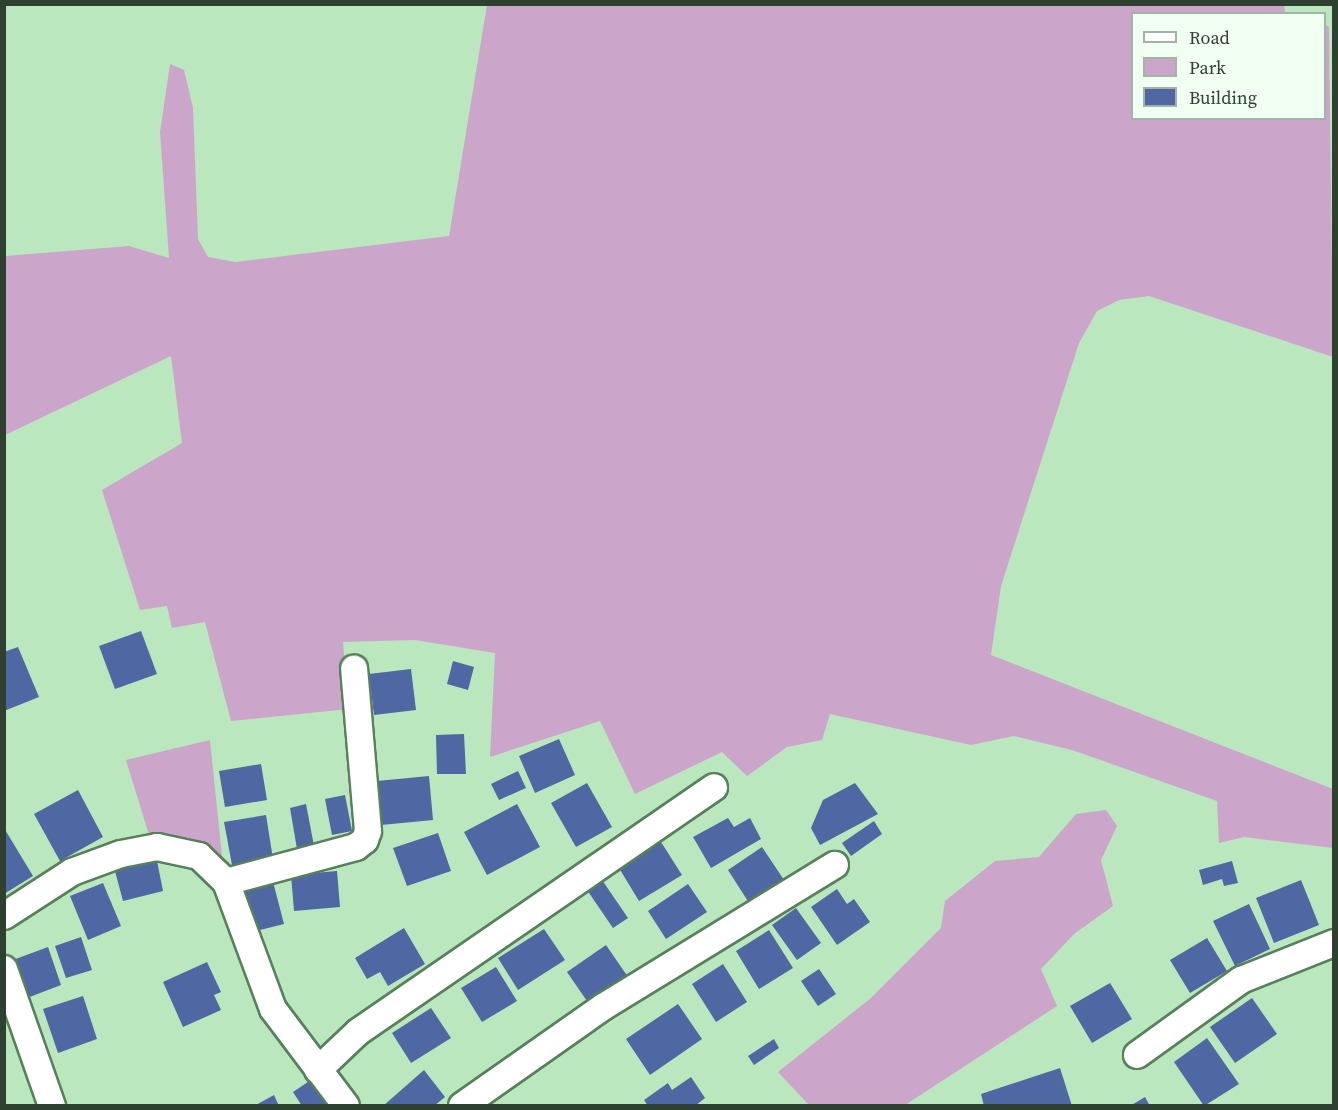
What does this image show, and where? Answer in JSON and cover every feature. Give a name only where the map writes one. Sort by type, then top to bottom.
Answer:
[{"type":"street","points":[[226,882],[356,847],[365,840],[368,831],[354,669]]},
{"type":"street","points":[[318,1070],[357,1032],[714,787]]},
{"type":"street","points":[[4,916],[72,872],[144,848],[172,848],[199,856],[226,882],[262,989],[346,1106]]},
{"type":"street","points":[[462,1106],[603,1007],[834,865]]},
{"type":"street","points":[[1137,1055],[1241,980],[1334,944]]},
{"type":"street","points":[[4,969],[52,1106]]},
{"type":"green space","points":[[487,5],[1284,5],[1285,12],[1131,12],[1131,120],[1326,120],[1326,26],[1329,27],[1333,357],[1149,296],[1119,300],[1097,311],[1079,343],[1001,586],[991,655],[1333,789],[1333,848],[1244,837],[1219,843],[1217,801],[1072,750],[1014,736],[971,745],[830,714],[822,740],[787,747],[747,776],[722,752],[635,794],[600,721],[490,757],[495,653],[415,640],[343,642],[348,709],[231,721],[205,622],[172,628],[167,606],[140,610],[102,490],[182,443],[171,356],[5,435],[5,256],[129,246],[169,258],[160,132],[170,64],[184,70],[193,108],[198,239],[208,257],[235,262],[449,236]]},
{"type":"green space","points":[[210,740],[223,866],[186,838],[149,835],[126,760]]},
{"type":"green space","points":[[1106,810],[1117,826],[1101,860],[1113,906],[1074,934],[1041,969],[1057,1006],[905,1105],[809,1105],[778,1072],[871,998],[941,928],[945,901],[995,861],[1039,857],[1076,814]]},
{"type":"building","points":[[141,631],[157,674],[115,689],[99,646]]},
{"type":"building","points":[[18,647],[39,697],[4,711],[4,652]]},
{"type":"building","points":[[453,661],[474,667],[468,690],[447,684]]},
{"type":"building","points":[[411,669],[416,710],[374,715],[369,674]]},
{"type":"building","points":[[464,734],[466,774],[437,774],[436,735]]},
{"type":"building","points":[[559,739],[575,775],[535,793],[519,756]]},
{"type":"building","points":[[261,764],[267,800],[225,807],[219,771]]},
{"type":"building","points":[[518,771],[526,788],[499,800],[491,784]]},
{"type":"building","points":[[429,776],[433,820],[381,825],[377,781]]},
{"type":"building","points":[[587,783],[612,827],[576,847],[551,803]]},
{"type":"building","points":[[855,783],[878,814],[820,845],[811,828],[823,800]]},
{"type":"building","points":[[78,790],[103,837],[60,861],[34,814]]},
{"type":"building","points":[[345,795],[352,831],[332,835],[325,799]]},
{"type":"building","points":[[306,804],[314,846],[297,849],[290,808]]},
{"type":"building","points":[[517,804],[540,847],[487,875],[464,832]]},
{"type":"building","points":[[266,815],[273,859],[232,865],[224,822]]},
{"type":"building","points":[[728,818],[734,827],[750,818],[761,839],[711,868],[693,837]]},
{"type":"building","points":[[874,821],[882,834],[851,856],[842,843]]},
{"type":"building","points":[[4,828],[33,876],[4,894]]},
{"type":"building","points":[[438,833],[451,871],[407,886],[393,848]]},
{"type":"building","points":[[661,842],[682,875],[639,901],[619,868]]},
{"type":"building","points":[[762,847],[786,883],[751,906],[728,870]]},
{"type":"building","points":[[157,861],[163,891],[123,901],[115,871]]},
{"type":"building","points":[[1232,861],[1238,883],[1224,886],[1222,879],[1203,885],[1199,870]]},
{"type":"building","points":[[337,871],[340,907],[294,911],[291,875]]},
{"type":"building","points":[[272,878],[284,924],[252,932],[240,885]]},
{"type":"building","points":[[602,880],[628,918],[613,928],[587,890]]},
{"type":"building","points":[[1301,880],[1319,925],[1274,943],[1256,898]]},
{"type":"building","points":[[103,883],[121,926],[88,940],[70,896]]},
{"type":"building","points":[[688,884],[707,912],[666,939],[648,911]]},
{"type":"building","points":[[837,889],[847,904],[854,899],[870,922],[837,945],[811,907]]},
{"type":"building","points":[[1249,904],[1270,949],[1235,966],[1213,921]]},
{"type":"building","points":[[796,908],[821,943],[797,960],[772,925]]},
{"type":"building","points":[[404,928],[425,964],[388,986],[380,972],[367,979],[355,958]]},
{"type":"building","points":[[544,929],[565,960],[518,990],[498,958]]},
{"type":"building","points":[[769,930],[793,968],[759,989],[736,951]]},
{"type":"building","points":[[81,937],[92,970],[66,978],[55,946]]},
{"type":"building","points":[[1207,938],[1227,971],[1190,993],[1170,960]]},
{"type":"building","points":[[606,945],[628,977],[589,1004],[567,972]]},
{"type":"building","points":[[48,947],[61,985],[27,998],[13,960]]},
{"type":"building","points":[[207,962],[221,992],[214,995],[221,1010],[183,1027],[163,982]]},
{"type":"building","points":[[723,964],[747,1002],[716,1022],[692,984]]},
{"type":"building","points":[[496,967],[517,1001],[482,1022],[461,988]]},
{"type":"building","points":[[819,969],[836,994],[818,1006],[801,981]]},
{"type":"building","points":[[1110,983],[1132,1019],[1092,1043],[1070,1006]]},
{"type":"building","points":[[83,996],[97,1039],[58,1053],[43,1009]]},
{"type":"building","points":[[1252,998],[1277,1034],[1235,1063],[1210,1027]]},
{"type":"building","points":[[678,1004],[702,1039],[650,1075],[626,1039]]},
{"type":"building","points":[[431,1008],[451,1038],[411,1063],[392,1033]]},
{"type":"building","points":[[1207,1038],[1239,1084],[1204,1106],[1174,1062]]},
{"type":"building","points":[[774,1039],[779,1048],[754,1065],[748,1056]]},
{"type":"building","points":[[1060,1068],[1072,1106],[984,1106],[981,1094]]},
{"type":"building","points":[[424,1070],[445,1097],[434,1106],[383,1106]]},
{"type":"building","points":[[691,1077],[705,1098],[695,1106],[648,1106],[644,1100],[668,1083],[672,1090]]},
{"type":"building","points":[[311,1080],[328,1106],[302,1106],[293,1092]]},
{"type":"building","points":[[274,1095],[279,1106],[254,1106]]},
{"type":"building","points":[[1145,1097],[1150,1106],[1130,1106]]}]
